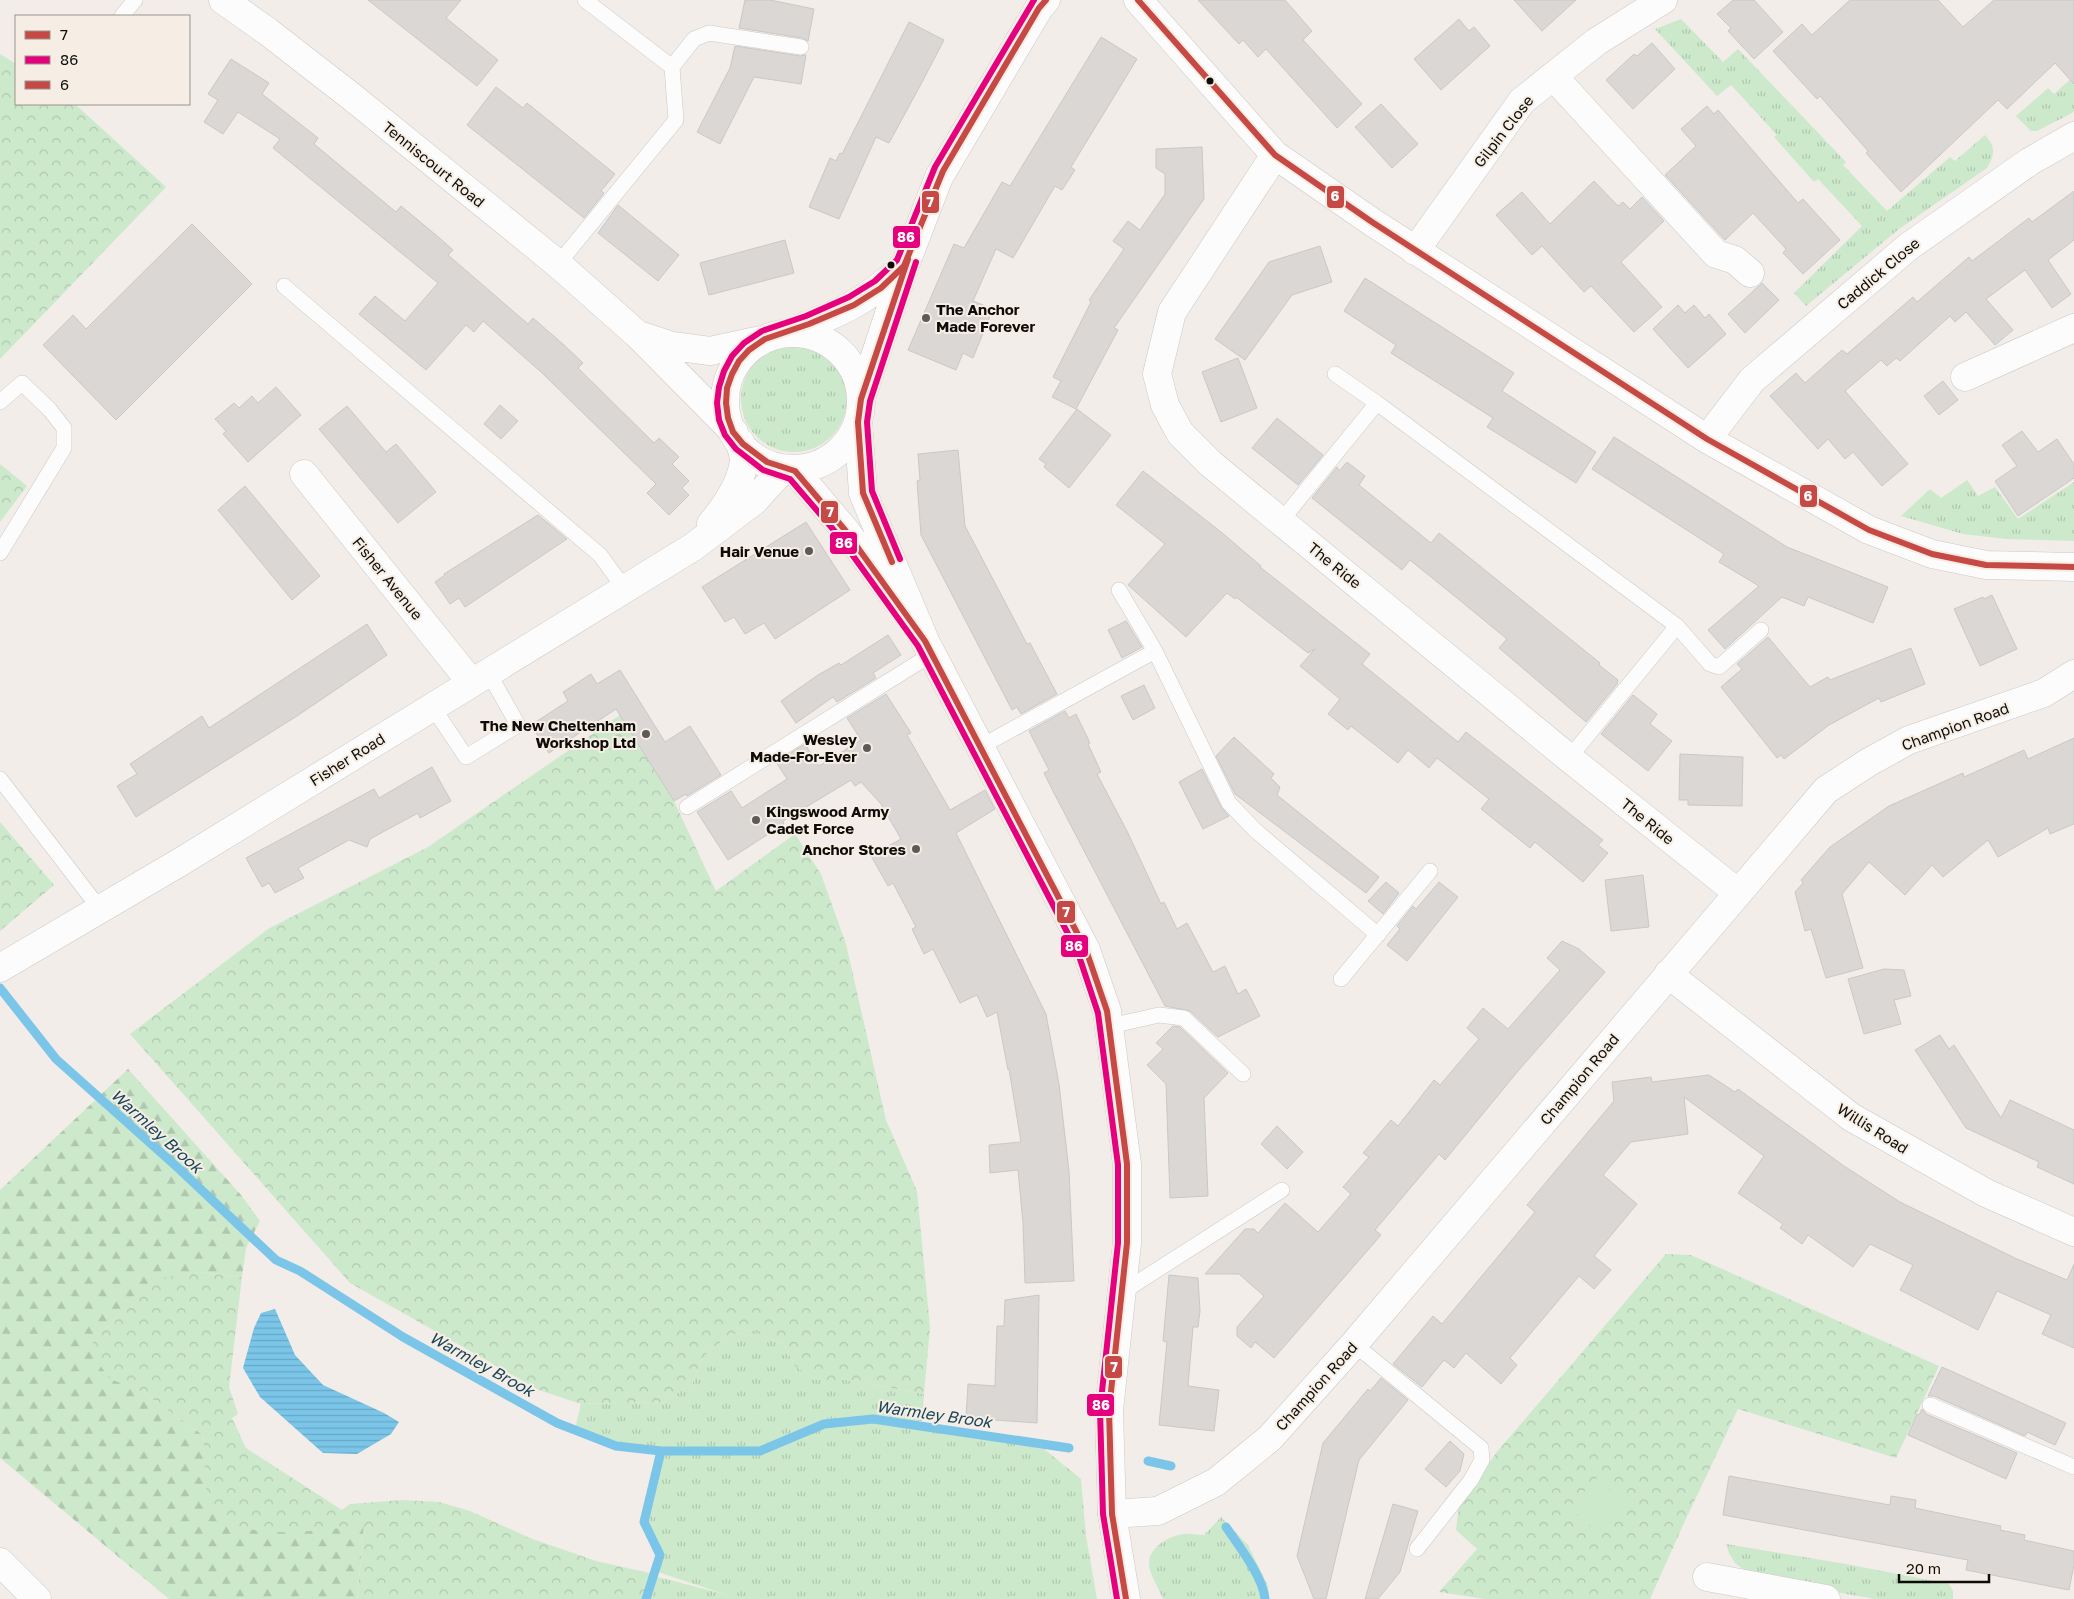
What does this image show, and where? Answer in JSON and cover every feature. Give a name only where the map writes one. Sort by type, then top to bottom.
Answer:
[{"type":"street","name":"Tenniscourt Road","points":[[223,0],[267,31],[344,91],[558,264],[638,335],[737,437]]},
{"type":"street","points":[[789,470],[821,462],[834,455],[852,435],[905,265],[939,177],[1046,0]]},
{"type":"street","points":[[1138,0],[1275,155],[1414,250],[1708,439],[1869,530],[1932,554],[1986,565],[2074,567]]},
{"type":"street","name":"Gilpin Close","points":[[1414,250],[1522,102],[1596,42],[1647,4]]},
{"type":"street","points":[[1553,76],[1716,254],[1734,260],[1750,273]]},
{"type":"street","name":"Caddick Close","points":[[1708,439],[1752,380],[1908,247],[2029,162],[2074,136]]},
{"type":"street","name":"The Ride","points":[[1275,155],[1172,312],[1157,374],[1165,405],[1180,433],[1211,464],[1569,758],[1737,892]]},
{"type":"street","points":[[905,265],[882,287],[861,301],[833,315],[774,336],[748,350],[736,364],[729,380],[726,406],[727,415],[737,437],[755,456],[789,470],[845,530],[928,648]]},
{"type":"street","points":[[1965,377],[2074,328]]},
{"type":"street","points":[[774,336],[804,333],[822,339],[838,349],[850,363],[858,380],[863,493],[928,648],[1037,852],[1086,950],[1107,1011],[1127,1164],[1127,1243],[1109,1410],[1112,1514],[1126,1599]]},
{"type":"street","name":"Tenniscourt Road","points":[[638,335],[672,346],[710,351],[774,336]]},
{"type":"street","name":"Fisher Road","points":[[693,547],[725,507],[739,482],[744,460],[737,437]]},
{"type":"street","name":"Fisher Road","points":[[0,968],[182,861],[693,547],[754,501],[789,470]]},
{"type":"street","name":"Fisher Avenue","points":[[304,474],[480,677]]},
{"type":"street","name":"Champion Road","points":[[1112,1514],[1158,1511],[1216,1482],[1270,1438],[1354,1344],[1737,892],[1826,790],[1869,762],[1909,740],[2044,693],[2074,674]]},
{"type":"street","name":"Willis Road","points":[[1668,974],[1851,1117],[1986,1193],[2074,1232]]},
{"type":"street","points":[[0,1562],[37,1599]]},
{"type":"street","points":[[1707,1576],[1826,1599]]},
{"type":"lane","points":[[123,15],[135,0]]},
{"type":"lane","points":[[585,0],[672,67]]},
{"type":"lane","points":[[558,264],[676,120],[672,67],[694,39],[709,33],[801,47]]},
{"type":"lane","points":[[284,286],[600,555],[624,588]]},
{"type":"lane","points":[[1335,374],[1377,403],[1677,626],[1710,664],[1719,667],[1761,630]]},
{"type":"lane","points":[[0,402],[22,383],[50,410],[64,428],[64,448],[0,553]]},
{"type":"lane","points":[[1281,520],[1377,403]]},
{"type":"lane","points":[[1119,590],[1155,651],[1229,803],[1254,830],[1378,935]]},
{"type":"lane","points":[[1569,758],[1677,626]]},
{"type":"lane","points":[[687,807],[928,648]]},
{"type":"lane","points":[[980,747],[1155,651]]},
{"type":"lane","points":[[432,706],[466,756],[518,725],[480,677]]},
{"type":"lane","points":[[0,779],[100,909]]},
{"type":"lane","points":[[1341,979],[1430,871]]},
{"type":"lane","points":[[1110,1026],[1159,1014],[1184,1018],[1243,1074]]},
{"type":"lane","points":[[1121,1293],[1282,1190]]},
{"type":"lane","points":[[1354,1344],[1481,1448],[1482,1460],[1471,1480],[1417,1550]]},
{"type":"lane","points":[[1930,1405],[2074,1466]]},
{"type":"green space","points":[[1681,19],[1723,62],[1738,49],[1846,162],[1843,165],[1887,211],[1950,157],[1955,161],[1985,135],[1993,147],[1990,163],[1987,168],[1899,229],[1806,306],[1794,293],[1862,226],[1818,179],[1814,182],[1774,137],[1777,135],[1731,85],[1717,96],[1655,29]]},
{"type":"green space","points":[[0,54],[15,63],[15,105],[76,105],[166,187],[0,359]]},
{"type":"green space","points":[[2074,76],[2074,112],[2037,131],[2031,131],[2016,116],[2048,88],[2054,94]]},
{"type":"green space","points":[[794,346],[814,350],[831,362],[843,379],[847,399],[843,419],[831,436],[814,448],[794,452],[774,448],[757,436],[745,419],[741,399],[745,379],[757,362],[774,350]]},
{"type":"green space","points":[[0,464],[27,486],[0,522]]},
{"type":"green space","points":[[1967,480],[1978,496],[1995,487],[2018,519],[2074,482],[2074,541],[2006,539],[1963,534],[1901,516],[1930,489],[1941,498]]},
{"type":"green space","points":[[620,715],[674,801],[716,891],[795,834],[821,874],[846,944],[886,1120],[917,1191],[930,1327],[924,1394],[846,1380],[817,1380],[795,1366],[784,1345],[751,1330],[728,1336],[704,1356],[692,1384],[663,1402],[581,1404],[539,1390],[350,1283],[130,1034],[268,929],[428,847]]},
{"type":"green space","points":[[0,822],[54,885],[0,931]]},
{"type":"green space","points":[[128,1069],[241,1195],[260,1221],[246,1248],[242,1277],[199,1272],[161,1279],[104,1330],[141,1391],[203,1435],[209,1497],[364,1526],[357,1599],[169,1599],[0,1458],[0,1190]]},
{"type":"green space","points":[[1666,1254],[1691,1255],[1939,1366],[1896,1458],[1738,1409],[1650,1599],[1485,1599],[1439,1592],[1477,1549],[1456,1530],[1459,1504],[1496,1453]]},
{"type":"green space","points":[[199,1272],[242,1277],[229,1387],[238,1414],[232,1418],[246,1448],[342,1510],[350,1504],[403,1500],[439,1502],[470,1511],[530,1538],[596,1561],[654,1574],[642,1599],[357,1599],[364,1526],[301,1532],[277,1532],[254,1530],[234,1524],[218,1514],[208,1497],[203,1435],[141,1391],[110,1379],[97,1361],[92,1344],[104,1330],[161,1278]]},
{"type":"green space","points":[[751,1330],[784,1345],[795,1366],[817,1380],[846,1380],[924,1394],[922,1421],[879,1420],[1044,1449],[1081,1479],[1086,1536],[1097,1599],[642,1599],[654,1576],[724,1594],[655,1571],[660,1555],[644,1522],[661,1451],[616,1446],[574,1433],[581,1404],[663,1402],[692,1384],[704,1356],[728,1336]]},
{"type":"green space","points":[[1596,1478],[1627,1505],[1601,1535],[1570,1508]]},
{"type":"green space","points":[[1221,1517],[1248,1545],[1268,1586],[1269,1599],[1163,1599],[1150,1570],[1150,1556],[1154,1550],[1164,1541],[1177,1535],[1204,1535]]},
{"type":"green space","points":[[1726,1544],[1846,1564],[1949,1584],[1953,1591],[1953,1599],[1875,1599],[1755,1578],[1735,1563]]},
{"type":"water","points":[[275,1309],[295,1355],[323,1385],[384,1413],[399,1422],[391,1434],[357,1454],[323,1453],[260,1397],[243,1368],[254,1328],[261,1313]]},
{"type":"building","points":[[368,0],[461,0],[446,18],[498,60],[477,86]]},
{"type":"building","points":[[745,0],[770,0],[814,9],[808,41],[802,38],[739,28]]},
{"type":"building","points":[[1198,0],[1285,0],[1312,31],[1303,40],[1362,104],[1337,128],[1266,49],[1258,57],[1243,40],[1239,44]]},
{"type":"building","points":[[1514,0],[1576,0],[1542,31]]},
{"type":"building","points":[[1733,0],[1754,0],[1783,32],[1754,59],[1728,31],[1731,28],[1717,14]]},
{"type":"building","points":[[1850,0],[1938,0],[1963,27],[1994,0],[2074,0],[2074,84],[2055,63],[2007,109],[1998,100],[1901,192],[1866,153],[1868,151],[1820,96],[1817,99],[1773,51],[1802,24],[1812,35]]},
{"type":"building","points":[[1459,19],[1469,31],[1474,27],[1490,46],[1441,90],[1414,59]]},
{"type":"building","points":[[909,22],[944,40],[920,86],[889,143],[876,137],[839,219],[809,207],[830,158],[836,161],[840,153],[842,154]]},
{"type":"building","points":[[1101,37],[1137,59],[1071,167],[1075,170],[1062,190],[1055,186],[1013,258],[996,249],[973,301],[993,309],[973,358],[963,353],[956,370],[908,350],[954,244],[964,248],[1002,182],[1010,186]]},
{"type":"building","points":[[1652,43],[1675,69],[1633,109],[1606,80],[1634,54],[1637,56]]},
{"type":"building","points":[[735,46],[800,56],[806,55],[801,84],[754,77],[720,144],[697,132],[730,68]]},
{"type":"building","points":[[231,59],[269,83],[262,94],[318,138],[314,144],[396,212],[401,206],[453,250],[448,255],[528,324],[533,318],[583,363],[578,368],[654,443],[659,438],[679,457],[672,464],[689,481],[682,488],[689,495],[669,515],[647,493],[656,484],[541,372],[483,321],[474,332],[466,325],[426,370],[359,314],[375,296],[405,321],[438,283],[273,148],[280,139],[238,112],[223,134],[204,122],[218,100],[208,94]]},
{"type":"building","points":[[496,87],[523,108],[527,103],[615,174],[601,191],[604,193],[584,218],[467,125]]},
{"type":"building","points":[[1381,104],[1418,144],[1392,168],[1355,127]]},
{"type":"building","points":[[1707,106],[1714,114],[1718,110],[1798,203],[1803,199],[1840,240],[1803,274],[1783,253],[1786,249],[1753,213],[1725,240],[1665,175],[1696,146],[1681,129]]},
{"type":"building","points":[[1202,147],[1204,199],[1114,328],[1118,330],[1076,409],[1052,397],[1061,381],[1053,377],[1091,302],[1089,300],[1124,249],[1113,241],[1128,221],[1140,230],[1165,194],[1165,174],[1156,168],[1156,149]]},
{"type":"building","points":[[1594,181],[1618,206],[1623,202],[1630,209],[1642,197],[1664,221],[1621,262],[1662,307],[1634,332],[1591,286],[1584,292],[1542,246],[1532,255],[1496,215],[1522,192],[1550,224]]},
{"type":"building","points":[[2074,191],[2074,240],[2048,260],[2071,294],[2052,308],[2025,270],[1986,299],[2013,330],[1995,345],[1966,312],[1955,322],[1950,316],[1900,361],[1896,358],[1887,366],[1881,360],[1845,391],[1908,464],[1882,486],[1853,452],[1845,459],[1828,439],[1818,449],[1770,396],[1796,373],[1805,383],[1842,350],[1847,354],[1913,297],[1917,302],[1969,257],[1972,261],[2029,218],[2032,222]]},
{"type":"building","points":[[618,205],[679,255],[658,281],[598,233]]},
{"type":"building","points":[[192,224],[252,284],[116,420],[43,345],[73,315],[86,329]]},
{"type":"building","points":[[785,240],[794,273],[709,295],[700,263]]},
{"type":"building","points":[[1320,246],[1332,282],[1292,295],[1245,360],[1215,339],[1269,262]]},
{"type":"building","points":[[1365,278],[1514,373],[1502,391],[1596,452],[1576,483],[1487,427],[1493,418],[1391,353],[1396,345],[1344,311]]},
{"type":"building","points":[[1762,283],[1779,300],[1745,333],[1728,314]]},
{"type":"building","points":[[1678,305],[1685,313],[1694,305],[1705,318],[1709,314],[1726,334],[1688,368],[1653,329]]},
{"type":"building","points":[[1238,358],[1257,408],[1221,422],[1202,372]]},
{"type":"building","points":[[1943,381],[1958,400],[1939,415],[1924,396]]},
{"type":"building","points":[[276,387],[301,415],[248,462],[223,434],[226,431],[215,419],[234,403],[239,408],[252,396],[258,403]]},
{"type":"building","points":[[500,405],[518,421],[501,439],[484,424]]},
{"type":"building","points":[[347,406],[386,452],[396,444],[436,492],[398,523],[319,429]]},
{"type":"building","points":[[1077,409],[1111,435],[1069,488],[1044,467],[1046,464],[1039,459]]},
{"type":"building","points":[[1277,418],[1323,455],[1298,485],[1252,448]]},
{"type":"building","points":[[2022,431],[2038,452],[2057,439],[2074,464],[2074,478],[2018,516],[1995,481],[2017,466],[2002,445]]},
{"type":"building","points":[[1614,437],[1787,547],[1888,587],[1873,623],[1808,597],[1804,606],[1782,597],[1725,649],[1708,630],[1759,586],[1719,562],[1724,554],[1592,469]]},
{"type":"building","points":[[958,450],[965,526],[1027,644],[1030,643],[1057,694],[1021,714],[1017,707],[1012,710],[921,535],[917,481],[920,480],[918,454]]},
{"type":"building","points":[[1347,462],[1365,476],[1359,485],[1431,543],[1439,533],[1600,663],[1599,665],[1618,680],[1618,683],[1586,722],[1499,648],[1507,639],[1457,598],[1410,560],[1402,570],[1312,498],[1337,467],[1339,471]]},
{"type":"building","points":[[1143,471],[1370,654],[1362,664],[1458,742],[1466,732],[1603,840],[1598,845],[1608,853],[1583,882],[1535,842],[1530,848],[1481,809],[1489,799],[1437,758],[1429,768],[1408,750],[1398,763],[1351,726],[1348,730],[1328,714],[1340,699],[1300,666],[1315,649],[1308,653],[1236,597],[1235,599],[1227,593],[1186,637],[1128,585],[1165,544],[1116,505]]},
{"type":"building","points":[[245,486],[320,576],[292,600],[218,510]]},
{"type":"building","points":[[538,515],[567,539],[465,607],[459,598],[450,604],[435,582],[444,574]]},
{"type":"building","points":[[806,522],[850,590],[775,639],[764,623],[745,634],[734,617],[725,622],[702,587]]},
{"type":"building","points":[[1992,595],[2017,649],[1980,666],[1954,609]]},
{"type":"building","points":[[1126,621],[1142,647],[1122,658],[1108,630]]},
{"type":"building","points":[[367,624],[387,655],[297,716],[136,817],[117,786],[137,774],[130,764],[202,716],[209,728]]},
{"type":"building","points":[[888,635],[901,655],[873,673],[876,678],[837,702],[833,697],[796,723],[781,701],[818,675],[839,663],[841,665]]},
{"type":"building","points":[[1768,637],[1810,687],[1828,677],[1830,680],[1911,648],[1925,684],[1881,702],[1879,698],[1829,725],[1784,759],[1781,755],[1777,758],[1721,687],[1742,669],[1737,664]]},
{"type":"building","name":"The New Cheltenham Workshop Ltd","points":[[620,670],[665,742],[690,726],[721,775],[687,796],[686,794],[674,801],[616,709],[549,753],[531,725],[568,701],[563,692],[591,674],[597,684]]},
{"type":"building","points":[[1144,685],[1155,708],[1133,720],[1121,696]]},
{"type":"building","points":[[886,694],[911,733],[907,735],[950,810],[985,790],[995,809],[956,833],[1046,1014],[1059,1084],[1069,1171],[1074,1281],[1025,1283],[1023,1223],[1018,1170],[990,1173],[989,1145],[1021,1142],[997,1012],[987,1017],[977,995],[960,1003],[933,949],[924,954],[912,929],[916,927],[893,883],[888,886],[871,856],[901,839],[881,804],[861,782],[855,786],[851,780],[783,821],[784,824],[728,860],[697,812],[731,791],[742,808],[787,779],[776,762],[805,744],[819,766],[861,740],[847,718]]},
{"type":"building","points":[[1633,695],[1657,714],[1650,724],[1672,741],[1648,771],[1601,734]]},
{"type":"building","points":[[1065,711],[1069,718],[1076,714],[1101,772],[1097,774],[1127,831],[1161,904],[1164,902],[1177,929],[1187,923],[1213,972],[1225,966],[1238,994],[1246,989],[1260,1016],[1218,1037],[1190,1011],[1165,1006],[1044,773],[1049,770],[1029,731]]},
{"type":"building","points":[[1234,737],[1274,774],[1271,778],[1280,787],[1277,795],[1379,877],[1366,893],[1235,794],[1216,756]]},
{"type":"building","points":[[2074,738],[2074,824],[2050,834],[2048,828],[1998,857],[1988,840],[1943,877],[1932,865],[1905,895],[1869,862],[1842,894],[1863,968],[1826,978],[1811,929],[1805,931],[1795,892],[1803,883],[1801,880],[1830,847],[1889,806],[1963,773],[1964,777],[2024,750],[2028,759]]},
{"type":"building","points":[[1680,754],[1743,757],[1742,806],[1688,805],[1688,800],[1679,800]]},
{"type":"building","points":[[432,767],[451,801],[420,818],[418,813],[370,839],[367,847],[349,840],[298,868],[304,878],[275,893],[269,883],[262,887],[246,858],[374,789],[379,798]]},
{"type":"building","points":[[1202,769],[1221,807],[1229,816],[1203,829],[1179,782]]},
{"type":"building","points":[[1643,875],[1649,927],[1611,931],[1605,880]]},
{"type":"building","points":[[1386,882],[1399,893],[1383,914],[1368,901]]},
{"type":"building","points":[[1439,882],[1458,897],[1407,961],[1387,945],[1400,929],[1397,926],[1413,906],[1416,909]]},
{"type":"building","points":[[1562,941],[1579,949],[1605,972],[1518,1071],[1445,1160],[1439,1154],[1375,1230],[1381,1235],[1274,1358],[1255,1342],[1251,1348],[1237,1336],[1237,1327],[1264,1296],[1239,1274],[1205,1274],[1245,1229],[1254,1229],[1258,1233],[1285,1203],[1318,1232],[1351,1194],[1343,1187],[1369,1157],[1363,1153],[1391,1120],[1398,1126],[1434,1080],[1440,1085],[1479,1039],[1467,1028],[1483,1008],[1508,1029],[1560,970],[1547,958]]},
{"type":"building","points":[[1884,969],[1904,970],[1911,996],[1894,1000],[1901,1024],[1864,1034],[1848,979]]},
{"type":"building","points":[[1173,1026],[1180,1027],[1228,1073],[1204,1098],[1208,1196],[1170,1198],[1166,1084],[1147,1065],[1163,1049],[1156,1043]]},
{"type":"building","points":[[1940,1035],[1949,1049],[1954,1045],[2001,1118],[2010,1100],[2074,1130],[2074,1184],[2037,1167],[2039,1162],[1966,1128],[1915,1050]]},
{"type":"building","points":[[1709,1075],[1735,1092],[1738,1089],[1844,1166],[1900,1202],[2017,1259],[2067,1280],[2074,1264],[2074,1348],[2042,1334],[2051,1315],[1997,1291],[1978,1330],[1900,1290],[1913,1265],[1870,1244],[1853,1267],[1808,1235],[1802,1244],[1780,1228],[1783,1224],[1738,1193],[1764,1156],[1684,1097],[1688,1134],[1631,1142],[1603,1175],[1637,1204],[1594,1256],[1611,1270],[1594,1289],[1579,1276],[1510,1358],[1517,1365],[1501,1384],[1466,1353],[1454,1368],[1444,1360],[1422,1387],[1393,1364],[1433,1316],[1442,1324],[1535,1212],[1527,1205],[1614,1101],[1612,1082],[1651,1077],[1652,1082]]},
{"type":"building","points":[[1277,1126],[1303,1152],[1287,1169],[1261,1144]]},
{"type":"building","points":[[1169,1275],[1198,1278],[1200,1311],[1198,1327],[1193,1327],[1188,1386],[1219,1390],[1214,1431],[1159,1425],[1167,1342],[1163,1341]]},
{"type":"building","points":[[1039,1295],[1037,1423],[966,1418],[968,1384],[995,1386],[997,1326],[1004,1326],[1005,1300]]},
{"type":"building","points":[[1942,1367],[2066,1423],[2055,1445],[2027,1432],[2025,1436],[1934,1396],[1928,1396]]},
{"type":"building","points":[[1381,1378],[1408,1400],[1359,1460],[1326,1599],[1314,1599],[1297,1556],[1323,1443],[1368,1389],[1370,1391]]},
{"type":"building","points":[[1922,1409],[1926,1414],[2017,1453],[2006,1479],[1908,1435],[1917,1414],[1919,1415]]},
{"type":"building","points":[[1450,1441],[1464,1454],[1460,1471],[1446,1487],[1425,1469]]},
{"type":"building","points":[[1729,1476],[1890,1505],[1891,1496],[1916,1500],[1915,1508],[2001,1526],[2000,1530],[2025,1535],[2024,1540],[2074,1551],[2074,1565],[2069,1590],[1966,1570],[1968,1560],[1723,1515]]},
{"type":"building","points":[[1393,1504],[1418,1511],[1400,1572],[1378,1599],[1365,1599]]},
{"type":"waterway","name":"Warmley Brook","points":[[0,988],[56,1059],[177,1167],[276,1260],[300,1271],[403,1337],[557,1423],[616,1446],[661,1451],[760,1451],[824,1424],[873,1419],[1069,1448]]},
{"type":"waterway","points":[[646,1599],[660,1555],[644,1522],[661,1451]]},
{"type":"waterway","name":"Warmley Brook","points":[[1148,1461],[1171,1466]]},
{"type":"waterway","name":"Warmley Brook","points":[[1226,1527],[1244,1552],[1260,1581],[1265,1599]]},
{"type":"transit line","name":"86","points":[[1034,0],[935,167],[897,260],[875,281],[849,297],[806,316],[762,331],[744,343],[732,356],[724,371],[717,403],[719,420],[725,435],[736,449],[763,470],[790,479],[838,535],[918,646],[1078,953],[1098,1013],[1118,1165],[1118,1243],[1100,1410],[1103,1514],[1117,1599]]},
{"type":"transit line","name":"7","points":[[1046,0],[1039,8],[943,171],[904,266],[881,288],[854,305],[809,324],[765,339],[749,350],[739,361],[732,374],[727,388],[726,403],[728,418],[733,432],[743,444],[767,462],[795,471],[845,530],[925,641],[1086,950],[1107,1011],[1127,1164],[1127,1243],[1109,1410],[1112,1514],[1126,1599]]},
{"type":"transit line","name":"6","points":[[1138,0],[1275,155],[1372,222],[1707,439],[1869,530],[1932,554],[1986,565],[2074,567]]},
{"type":"transit line","name":"7","points":[[892,562],[863,493],[858,422],[861,399],[908,259]]},
{"type":"transit line","name":"86","points":[[900,559],[872,491],[867,422],[870,401],[916,262]]},
{"type":"place","name":"The Anchor Made Forever","points":[[926,318]]},
{"type":"place","name":"Hair Venue","points":[[809,551]]},
{"type":"place","name":"The New Cheltenham Workshop Ltd","points":[[646,734]]},
{"type":"place","name":"Wesley Made-For-Ever","points":[[867,748]]},
{"type":"place","name":"Kingswood Army Cadet Force","points":[[756,820]]},
{"type":"place","name":"Anchor Stores","points":[[916,849]]}]
